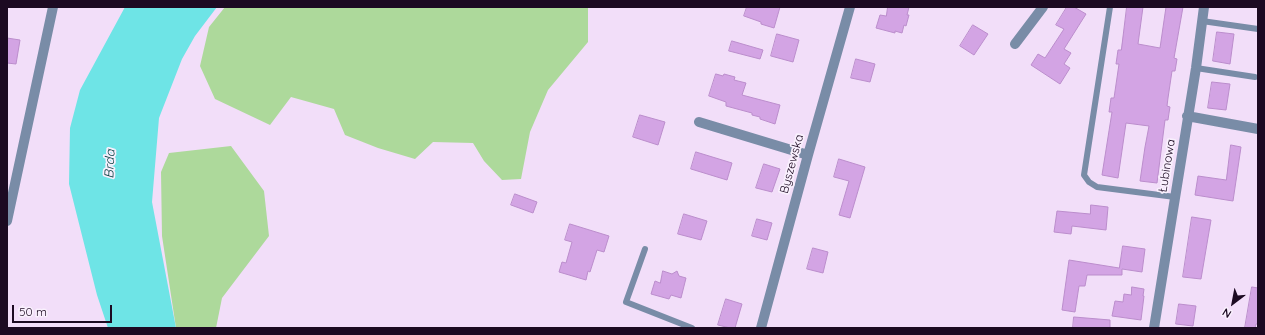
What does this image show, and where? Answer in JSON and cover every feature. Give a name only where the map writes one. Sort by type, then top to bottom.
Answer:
[{"type":"street","points":[[7,221],[53,7]]},
{"type":"street","name":"Byszewska","points":[[761,328],[850,7]]},
{"type":"street","points":[[1015,44],[1043,7]]},
{"type":"street","name":"Łubinowa","points":[[1154,328],[1187,116],[1196,68],[1204,7]]},
{"type":"street","points":[[1187,116],[1258,129]]},
{"type":"street","points":[[699,122],[808,155]]},
{"type":"lane","points":[[1110,7],[1084,175],[1089,182],[1097,187],[1175,197]]},
{"type":"lane","points":[[1202,21],[1258,29]]},
{"type":"lane","points":[[1196,68],[1255,77]]},
{"type":"lane","points":[[645,249],[626,302],[692,328]]},
{"type":"shaded area","points":[[225,7],[588,7],[588,42],[548,90],[530,132],[521,179],[502,180],[484,161],[473,143],[433,142],[415,159],[378,148],[345,135],[334,109],[291,97],[270,125],[215,99],[200,66],[209,27]]},
{"type":"shaded area","points":[[231,146],[264,191],[269,236],[222,298],[216,328],[176,328],[162,236],[161,172],[169,153]]},
{"type":"water","name":"Brda","points":[[125,7],[217,7],[195,36],[182,59],[159,118],[152,202],[176,328],[108,328],[97,295],[69,184],[70,128],[80,90]]},
{"type":"building","points":[[747,7],[780,7],[774,28],[744,16]]},
{"type":"building","points":[[888,7],[909,7],[907,15],[909,15],[902,33],[895,31],[895,33],[876,28],[880,15],[886,16]]},
{"type":"building","points":[[1067,7],[1074,7],[1086,14],[1064,49],[1071,53],[1064,64],[1070,68],[1060,84],[1031,65],[1038,54],[1045,58],[1064,29],[1056,25]]},
{"type":"building","points":[[1127,7],[1143,7],[1138,44],[1160,48],[1166,7],[1183,7],[1174,58],[1177,59],[1175,71],[1172,71],[1168,98],[1167,106],[1170,107],[1168,120],[1165,120],[1157,183],[1140,181],[1149,126],[1126,123],[1118,178],[1102,175],[1112,112],[1109,112],[1111,98],[1114,98],[1119,64],[1116,64],[1118,50],[1121,50]]},
{"type":"building","points":[[973,25],[988,34],[974,55],[960,46]]},
{"type":"building","points":[[1217,32],[1234,34],[1230,64],[1213,61]]},
{"type":"building","points":[[777,34],[799,40],[793,62],[771,56]]},
{"type":"building","points":[[7,38],[20,40],[16,64],[7,63]]},
{"type":"building","points":[[732,41],[763,50],[760,59],[729,51]]},
{"type":"building","points":[[856,59],[875,64],[870,82],[851,78]]},
{"type":"building","points":[[716,74],[723,76],[724,74],[735,77],[734,80],[746,83],[742,95],[780,105],[775,124],[760,119],[760,117],[752,115],[752,113],[726,106],[726,102],[709,96]]},
{"type":"building","points":[[1212,82],[1230,84],[1226,110],[1208,108]]},
{"type":"building","points":[[640,115],[665,122],[658,145],[633,137]]},
{"type":"building","points":[[1231,145],[1241,147],[1233,201],[1195,195],[1198,176],[1226,180]]},
{"type":"building","points":[[696,152],[732,163],[727,180],[691,169]]},
{"type":"building","points":[[839,159],[865,167],[850,218],[839,215],[849,181],[834,177]]},
{"type":"building","points":[[764,164],[780,169],[772,192],[756,188]]},
{"type":"building","points":[[515,194],[537,202],[533,213],[511,205]]},
{"type":"building","points":[[1091,205],[1108,207],[1106,230],[1072,226],[1071,234],[1054,232],[1057,211],[1090,214]]},
{"type":"building","points":[[684,214],[707,221],[701,240],[678,234]]},
{"type":"building","points":[[1192,217],[1211,220],[1201,279],[1183,277]]},
{"type":"building","points":[[757,219],[772,223],[767,240],[752,236]]},
{"type":"building","points":[[570,224],[609,236],[604,252],[597,250],[590,272],[588,271],[586,280],[559,272],[562,262],[566,263],[572,242],[565,240]]},
{"type":"building","points":[[1123,246],[1145,249],[1142,272],[1122,269],[1122,275],[1087,275],[1085,286],[1079,286],[1075,312],[1062,310],[1069,260],[1119,268]]},
{"type":"building","points":[[813,248],[828,252],[823,273],[807,269]]},
{"type":"building","points":[[663,271],[672,274],[677,271],[679,276],[686,278],[681,298],[671,295],[669,299],[651,294],[655,281],[660,283]]},
{"type":"building","points":[[1132,287],[1144,289],[1141,320],[1112,316],[1115,301],[1123,302],[1124,294],[1131,295]]},
{"type":"building","points":[[1252,287],[1258,288],[1258,324],[1256,324],[1255,328],[1245,328]]},
{"type":"building","points":[[726,299],[742,304],[735,328],[718,325]]},
{"type":"building","points":[[1179,304],[1196,306],[1193,326],[1176,324]]},
{"type":"building","points":[[1074,317],[1110,320],[1110,328],[1073,328]]}]
